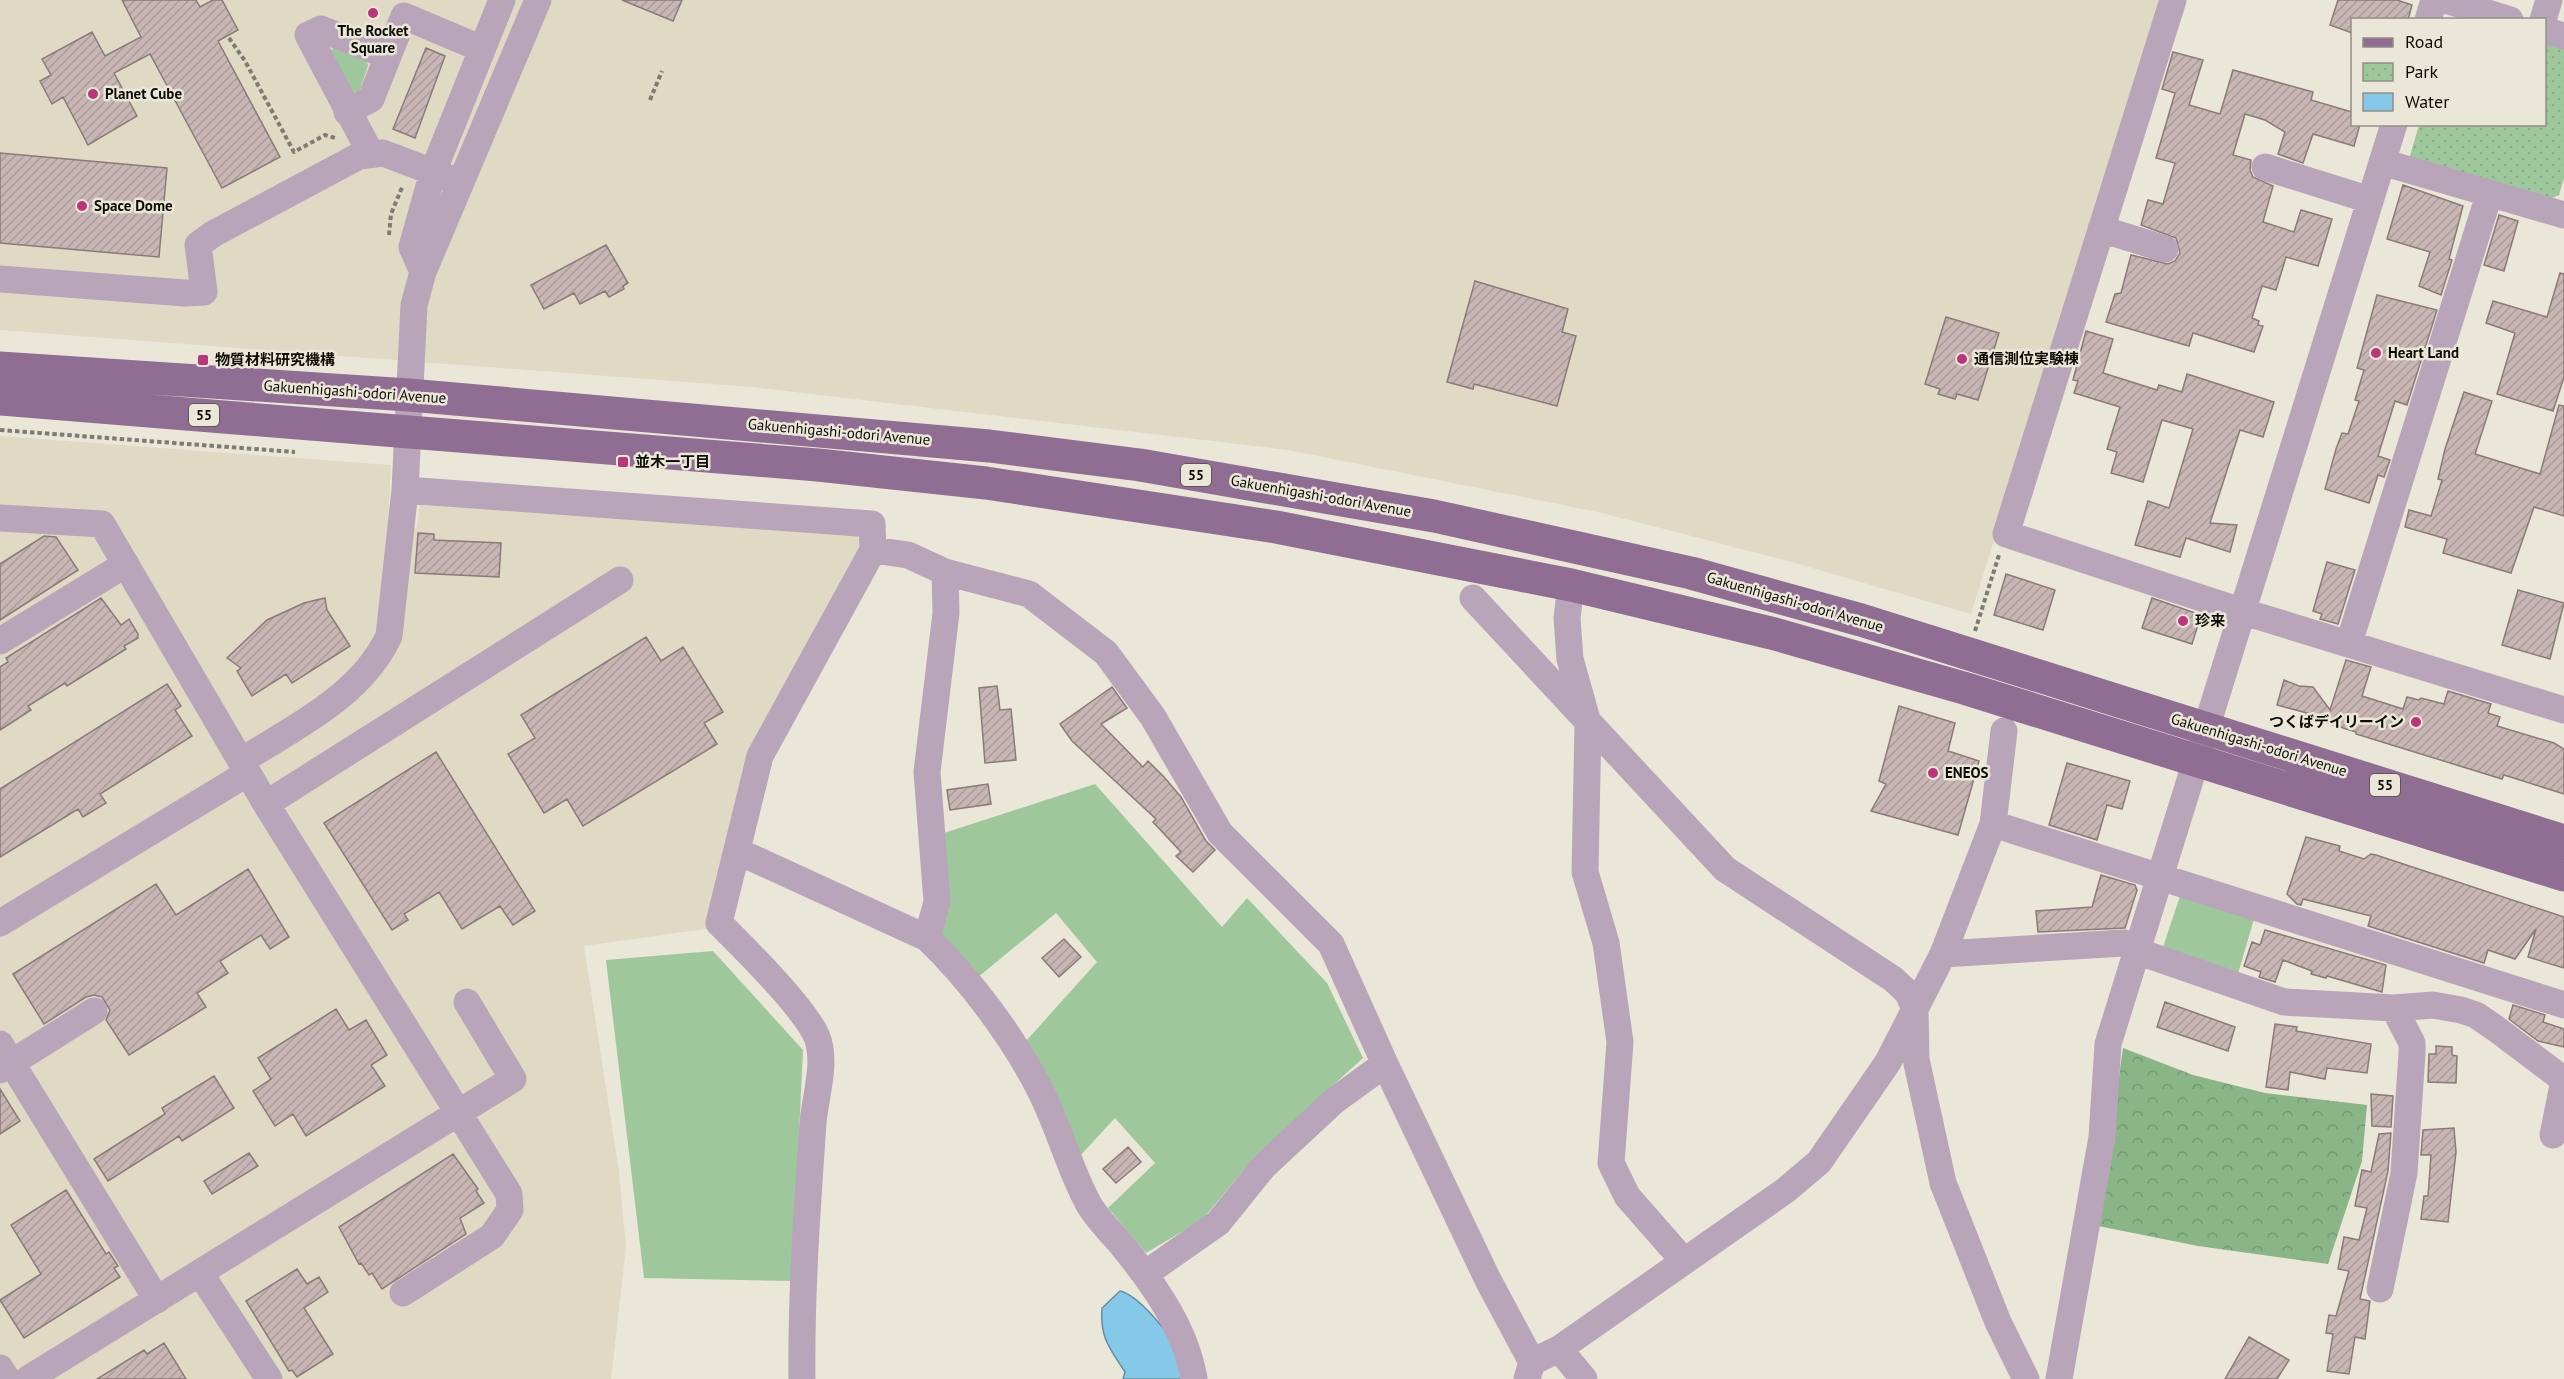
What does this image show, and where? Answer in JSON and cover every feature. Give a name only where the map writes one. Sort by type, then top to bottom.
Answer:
[{"type":"main road","name":"Gakuenhigashi-odori Avenue","points":[[0,368],[409,395],[885,436],[1140,465],[1434,516],[1702,576],[1967,652],[2564,841]]},
{"type":"main road","name":"55","points":[[0,399],[818,465],[986,483],[1276,527],[1571,585],[1797,640],[1967,688],[2564,875]]},
{"type":"street","points":[[423,272],[412,247],[433,171],[502,0]]},
{"type":"street","points":[[0,923],[244,767],[321,712],[345,692],[379,657],[389,636],[405,490],[414,305],[423,272],[538,0]]},
{"type":"street","points":[[2173,0],[2006,534],[2244,612],[2564,710]]},
{"type":"street","points":[[2428,18],[2433,0]]},
{"type":"street","points":[[2446,0],[2504,18]]},
{"type":"street","points":[[2544,18],[2549,0]]},
{"type":"street","points":[[347,112],[371,99],[404,16],[482,49]]},
{"type":"street","points":[[371,154],[308,35],[321,29],[388,56]]},
{"type":"street","points":[[2546,31],[2564,36]]},
{"type":"street","points":[[2059,1379],[2102,1137],[2108,1044],[2393,126]]},
{"type":"street","points":[[0,279],[185,293],[204,292],[198,245],[213,234],[359,156],[383,153],[396,156],[462,183]]},
{"type":"street","points":[[2382,162],[2564,215]]},
{"type":"street","points":[[2265,167],[2370,200]]},
{"type":"street","points":[[2349,643],[2489,195]]},
{"type":"street","points":[[2101,229],[2165,249]]},
{"type":"street","points":[[405,490],[872,524],[873,550],[760,756],[719,923],[803,1015],[817,1038],[821,1057],[813,1121],[801,1303],[802,1379]]},
{"type":"street","points":[[0,518],[102,524],[266,804],[509,1194],[510,1210],[492,1236],[403,1293]]},
{"type":"street","points":[[873,550],[908,555],[945,572],[1029,594],[1106,654],[1153,717],[1220,833],[1331,944],[1529,1371],[1683,1260],[1786,1190],[1819,1162],[1888,1062],[1943,954],[1993,824],[2004,731]]},
{"type":"street","points":[[0,641],[126,564]]},
{"type":"street","points":[[927,938],[937,902],[927,772],[946,613],[945,572]]},
{"type":"street","points":[[266,804],[620,580]]},
{"type":"street","points":[[1571,585],[1567,618],[1570,659],[1588,723],[1585,872],[1606,942],[1620,1042],[1611,1164],[1627,1196],[1683,1260]]},
{"type":"street","points":[[1473,598],[1725,869],[1893,979],[1908,993],[1915,1009],[1916,1059],[1942,1183],[1998,1322],[2026,1379]]},
{"type":"street","points":[[1993,824],[2564,1005]]},
{"type":"street","points":[[737,851],[927,938],[947,957],[1004,1032],[1039,1088],[1088,1203],[1145,1274],[1178,1329],[1191,1361],[1194,1379]]},
{"type":"street","points":[[1943,954],[2124,943],[2284,1002],[2394,1008],[2433,1005],[2476,1015],[2564,1080],[2553,1135]]},
{"type":"street","points":[[28,1379],[513,1079],[467,1002]]},
{"type":"street","points":[[2380,1289],[2404,1173],[2412,1053],[2412,1043],[2394,1008]]},
{"type":"street","points":[[94,1011],[4,1059],[157,1300]]},
{"type":"street","points":[[1145,1274],[1218,1223],[1264,1166],[1334,1101],[1385,1064]]},
{"type":"street","points":[[200,1273],[269,1379]]},
{"type":"street","points":[[1559,1348],[1584,1379]]},
{"type":"street","points":[[0,1368],[7,1379]]},
{"type":"path","points":[[229,38],[245,61],[294,152],[325,135],[334,137],[338,141]]},
{"type":"path","points":[[650,100],[662,70]]},
{"type":"path","points":[[390,240],[391,214],[405,180]]},
{"type":"path","points":[[0,430],[305,453]]},
{"type":"path","points":[[1967,652],[2006,534]]},
{"type":"shaded area","points":[[0,0],[2162,0],[1971,614],[1788,561],[1602,513],[1288,450],[751,387],[0,330]]},
{"type":"shaded area","points":[[0,436],[391,465],[388,527],[417,528],[420,502],[848,529],[860,539],[861,554],[752,752],[712,928],[584,946],[619,1171],[626,1248],[611,1379],[0,1379]]},
{"type":"green space","points":[[2546,40],[2564,46],[2564,178],[2559,195],[2546,201],[2409,159],[2419,126],[2546,126]]},
{"type":"green space","points":[[336,47],[365,59],[368,65],[360,90],[353,93],[328,52]]},
{"type":"green space","points":[[1095,784],[1222,927],[1247,898],[1327,983],[1363,1058],[1255,1156],[1203,1219],[1146,1253],[1108,1208],[1155,1163],[1115,1118],[1080,1156],[1026,1041],[1097,962],[1056,913],[977,978],[938,935],[944,833]]},
{"type":"green space","points":[[2180,896],[2254,919],[2237,977],[2161,953]]},
{"type":"green space","points":[[713,951],[803,1050],[792,1281],[644,1278],[606,960]]},
{"type":"green space","points":[[2123,1048],[2193,1075],[2265,1093],[2367,1105],[2362,1161],[2328,1264],[2198,1246],[2098,1226]]},
{"type":"water","points":[[1120,1291],[1144,1307],[1168,1335],[1178,1354],[1182,1379],[1123,1379],[1125,1372],[1114,1356],[1102,1327],[1102,1308]]},
{"type":"building","points":[[122,0],[196,0],[200,7],[213,0],[222,0],[238,30],[218,41],[280,157],[222,188],[150,54],[114,73],[137,116],[88,145],[63,97],[52,104],[40,81],[51,75],[42,59],[92,32],[105,56],[141,37]]},
{"type":"building","points":[[622,0],[682,0],[673,21]]},
{"type":"building","points":[[2338,0],[2397,0],[2412,5],[2409,18],[2351,18],[2351,33],[2330,25]]},
{"type":"building","points":[[426,48],[445,56],[415,138],[393,129]]},
{"type":"building","points":[[2173,52],[2203,60],[2189,105],[2220,114],[2233,70],[2313,92],[2311,100],[2351,112],[2351,126],[2359,126],[2354,146],[2313,134],[2303,163],[2278,154],[2285,132],[2265,120],[2245,114],[2233,155],[2251,160],[2250,170],[2253,177],[2273,186],[2263,222],[2294,232],[2301,210],[2332,219],[2318,266],[2286,257],[2276,290],[2262,286],[2252,318],[2259,321],[2258,325],[2263,326],[2254,352],[2193,333],[2189,346],[2106,322],[2115,294],[2121,293],[2131,255],[2168,264],[2175,261],[2180,253],[2176,238],[2141,225],[2148,200],[2163,204],[2175,163],[2156,158],[2175,93],[2162,89]]},
{"type":"building","name":"Space Dome","points":[[0,153],[167,168],[159,257],[0,243]]},
{"type":"building","points":[[2403,185],[2463,206],[2449,259],[2452,260],[2441,295],[2419,286],[2430,252],[2387,239]]},
{"type":"building","points":[[2499,215],[2518,221],[2504,271],[2484,265]]},
{"type":"building","points":[[606,245],[628,283],[623,286],[624,289],[609,297],[605,291],[580,304],[574,293],[544,309],[531,285]]},
{"type":"building","points":[[2560,273],[2564,274],[2564,377],[2553,411],[2497,394],[2515,333],[2486,323],[2493,301],[2547,317]]},
{"type":"building","points":[[1475,281],[1568,309],[1562,332],[1576,336],[1557,406],[1474,384],[1473,389],[1447,382]]},
{"type":"building","points":[[2377,295],[2437,310],[2407,405],[2395,401],[2378,456],[2390,460],[2384,477],[2378,475],[2369,503],[2325,489],[2342,433],[2348,434],[2359,401],[2355,400],[2364,370],[2357,368]]},
{"type":"building","name":"通信測位実験棟","points":[[1946,317],[1999,333],[1978,400],[1957,394],[1955,399],[1938,394],[1940,389],[1925,384]]},
{"type":"building","points":[[2086,331],[2113,339],[2103,373],[2157,390],[2159,385],[2182,392],[2187,374],[2274,402],[2263,437],[2240,430],[2210,523],[2237,525],[2230,552],[2186,538],[2180,557],[2135,545],[2148,501],[2169,508],[2193,429],[2162,420],[2143,482],[2111,473],[2117,452],[2107,449],[2120,407],[2074,393],[2078,381],[2073,380]]},
{"type":"building","points":[[2464,392],[2492,401],[2475,454],[2540,474],[2559,405],[2564,406],[2564,516],[2534,507],[2511,573],[2443,553],[2447,539],[2405,527],[2409,510],[2431,516],[2442,480],[2438,479],[2445,449]]},
{"type":"building","points":[[418,533],[434,534],[434,540],[501,543],[499,577],[415,573]]},
{"type":"building","points":[[44,536],[56,537],[78,570],[0,620],[0,564]]},
{"type":"building","points":[[2327,562],[2355,570],[2338,624],[2320,619],[2322,614],[2313,611]]},
{"type":"building","points":[[2006,574],[2055,590],[2043,630],[1994,615]]},
{"type":"building","points":[[2518,590],[2564,603],[2550,659],[2502,645]]},
{"type":"building","points":[[101,598],[121,625],[129,619],[138,638],[124,646],[126,649],[67,686],[65,683],[28,706],[31,710],[0,730],[0,667],[8,662],[6,658]]},
{"type":"building","points":[[325,598],[327,610],[350,646],[292,683],[286,674],[252,696],[237,671],[241,668],[227,658],[267,620],[304,603]]},
{"type":"building","points":[[2152,598],[2201,615],[2192,644],[2142,628]]},
{"type":"building","points":[[646,637],[661,661],[683,647],[723,712],[704,723],[717,744],[583,826],[567,799],[544,813],[508,754],[535,738],[521,715]]},
{"type":"building","points":[[2346,660],[2371,667],[2362,696],[2403,709],[2407,697],[2444,704],[2448,691],[2491,704],[2488,713],[2500,717],[2497,726],[2554,743],[2564,749],[2564,794],[2504,775],[2502,779],[2356,734],[2356,732],[2305,716],[2307,713],[2277,705],[2284,680],[2299,686],[2313,687],[2330,710]]},
{"type":"building","points":[[167,684],[181,706],[175,710],[192,736],[100,794],[106,803],[83,817],[78,809],[0,857],[0,789]]},
{"type":"building","points":[[997,686],[1000,710],[1011,709],[1016,760],[985,763],[979,688]]},
{"type":"building","points":[[1112,687],[1127,708],[1101,724],[1143,767],[1148,761],[1164,777],[1181,797],[1206,841],[1215,850],[1193,872],[1176,856],[1181,852],[1153,822],[1156,819],[1072,741],[1060,724]]},
{"type":"building","points":[[1899,706],[1955,723],[1948,751],[1979,761],[1958,835],[1871,811],[1886,784],[1879,781]]},
{"type":"building","points":[[436,752],[535,911],[513,925],[500,906],[462,929],[439,892],[404,914],[408,920],[392,930],[324,823]]},
{"type":"building","points":[[2067,763],[2130,781],[2122,809],[2107,805],[2097,840],[2049,825]]},
{"type":"building","points":[[988,784],[991,804],[950,810],[947,790]]},
{"type":"building","points":[[2306,837],[2340,846],[2339,851],[2364,859],[2371,854],[2376,855],[2564,917],[2564,968],[2528,957],[2536,929],[2515,959],[2488,950],[2484,963],[2368,926],[2371,916],[2303,899],[2301,905],[2297,904],[2287,894]]},
{"type":"building","points":[[248,869],[289,937],[270,949],[261,935],[220,961],[228,973],[197,993],[206,1007],[129,1055],[106,1020],[110,1010],[102,997],[94,995],[86,997],[44,1024],[13,974],[156,884],[176,915]]},
{"type":"building","points":[[2101,875],[2135,885],[2137,890],[2125,928],[2038,932],[2036,911],[2092,907]]},
{"type":"building","points":[[2265,930],[2386,965],[2382,992],[2327,976],[2326,978],[2311,974],[2312,971],[2283,960],[2275,982],[2259,977],[2261,972],[2244,966],[2252,942],[2260,945]]},
{"type":"building","points":[[1064,939],[1081,957],[1059,977],[1042,958]]},
{"type":"building","points":[[2165,1002],[2235,1027],[2228,1051],[2157,1027]]},
{"type":"building","points":[[2513,1005],[2545,1015],[2543,1022],[2564,1029],[2564,1047],[2538,1041],[2509,1019]]},
{"type":"building","points":[[336,1009],[349,1030],[366,1020],[387,1055],[371,1065],[385,1086],[306,1136],[293,1114],[275,1126],[253,1091],[271,1079],[258,1058]]},
{"type":"building","points":[[2275,1024],[2297,1027],[2296,1031],[2371,1044],[2367,1073],[2327,1068],[2325,1079],[2290,1072],[2288,1090],[2266,1087]]},
{"type":"building","points":[[2436,1046],[2452,1047],[2452,1055],[2457,1056],[2456,1083],[2428,1082],[2429,1054],[2436,1054]]},
{"type":"building","points":[[214,1076],[234,1108],[182,1141],[179,1136],[108,1181],[94,1159],[165,1114],[162,1108]]},
{"type":"building","points":[[0,1089],[20,1121],[0,1134]]},
{"type":"building","points":[[2371,1094],[2393,1096],[2391,1127],[2372,1126]]},
{"type":"building","points":[[2454,1128],[2456,1152],[2448,1222],[2421,1219],[2424,1196],[2428,1196],[2431,1155],[2421,1155],[2423,1130]]},
{"type":"building","points":[[2391,1133],[2388,1171],[2360,1299],[2370,1301],[2365,1339],[2355,1337],[2349,1374],[2327,1371],[2333,1334],[2326,1333],[2329,1315],[2336,1316],[2349,1271],[2338,1269],[2344,1237],[2359,1240],[2367,1208],[2355,1206],[2362,1170],[2371,1172],[2379,1134]]},
{"type":"building","points":[[1128,1147],[1141,1162],[1116,1183],[1103,1169]]},
{"type":"building","points":[[249,1153],[258,1166],[212,1194],[204,1181]]},
{"type":"building","points":[[453,1154],[478,1189],[476,1191],[484,1203],[460,1218],[466,1234],[382,1289],[372,1273],[369,1275],[361,1263],[359,1264],[339,1227]]},
{"type":"building","points":[[66,1190],[106,1254],[109,1252],[118,1266],[114,1268],[120,1277],[24,1338],[0,1300],[41,1274],[11,1225]]},
{"type":"building","points":[[297,1269],[307,1284],[319,1277],[328,1292],[304,1308],[333,1354],[297,1377],[292,1370],[289,1371],[246,1301]]},
{"type":"building","points":[[2249,1337],[2289,1360],[2277,1379],[2225,1379]]},
{"type":"building","points":[[164,1343],[186,1379],[97,1379],[144,1350],[147,1354]]},
{"type":"place","name":"The Rocket Square","points":[[373,13]]},
{"type":"place","name":"Planet Cube","points":[[93,94]]},
{"type":"place","name":"Space Dome","points":[[82,206]]},
{"type":"place","name":"Heart Land","points":[[2376,353]]},
{"type":"place","name":"通信測位実験棟","points":[[1962,359]]},
{"type":"place","name":"物質材料研究機構","points":[[203,360]]},
{"type":"place","name":"並木一丁目","points":[[623,462]]},
{"type":"place","name":"珍来","points":[[2183,621]]},
{"type":"place","name":"つくばデイリーイン","points":[[2416,722]]},
{"type":"place","name":"ENEOS","points":[[1933,773]]}]
